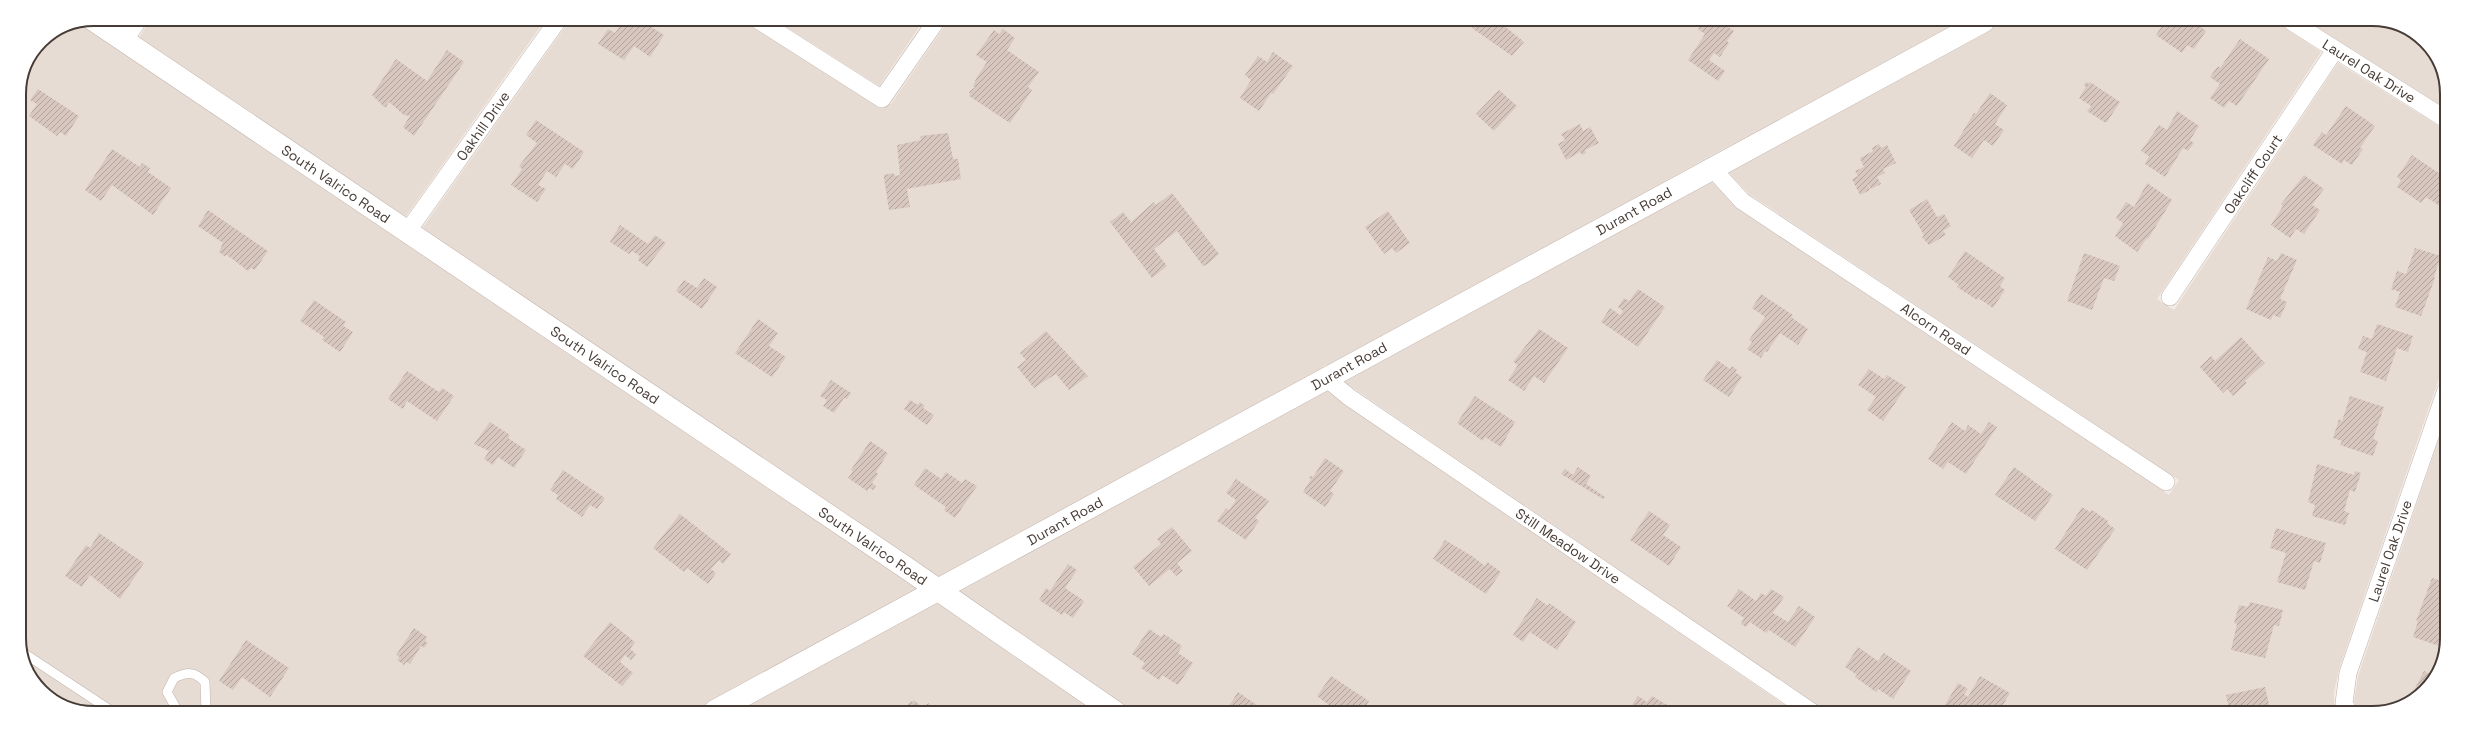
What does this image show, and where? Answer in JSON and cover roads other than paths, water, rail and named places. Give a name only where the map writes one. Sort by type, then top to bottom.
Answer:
[{"type":"street","name":"South Valrico Road","points":[[102,26],[938,590],[1106,706]]},
{"type":"street","points":[[124,41],[134,26]]},
{"type":"street","name":"Oakhill Drive","points":[[407,232],[554,26]]},
{"type":"street","points":[[767,26],[882,99],[933,26]]},
{"type":"street","name":"Durant Road","points":[[724,706],[1975,26]]},
{"type":"street","name":"Laurel Oak Drive","points":[[2298,26],[2440,116]]},
{"type":"street","name":"Oakcliff Court","points":[[2170,297],[2335,50]]},
{"type":"street","name":"Alcorn Road","points":[[1712,168],[1742,200],[2166,482]]},
{"type":"street","name":"Still Meadow Drive","points":[[1326,378],[1349,397],[1803,706]]},
{"type":"street","name":"Laurel Oak Drive","points":[[2346,706],[2344,693],[2348,673],[2440,407]]},
{"type":"lane","points":[[29,656],[104,706]]},
{"type":"lane","points":[[175,706],[167,692],[174,678],[186,672],[197,675],[204,682],[206,706]]}]
